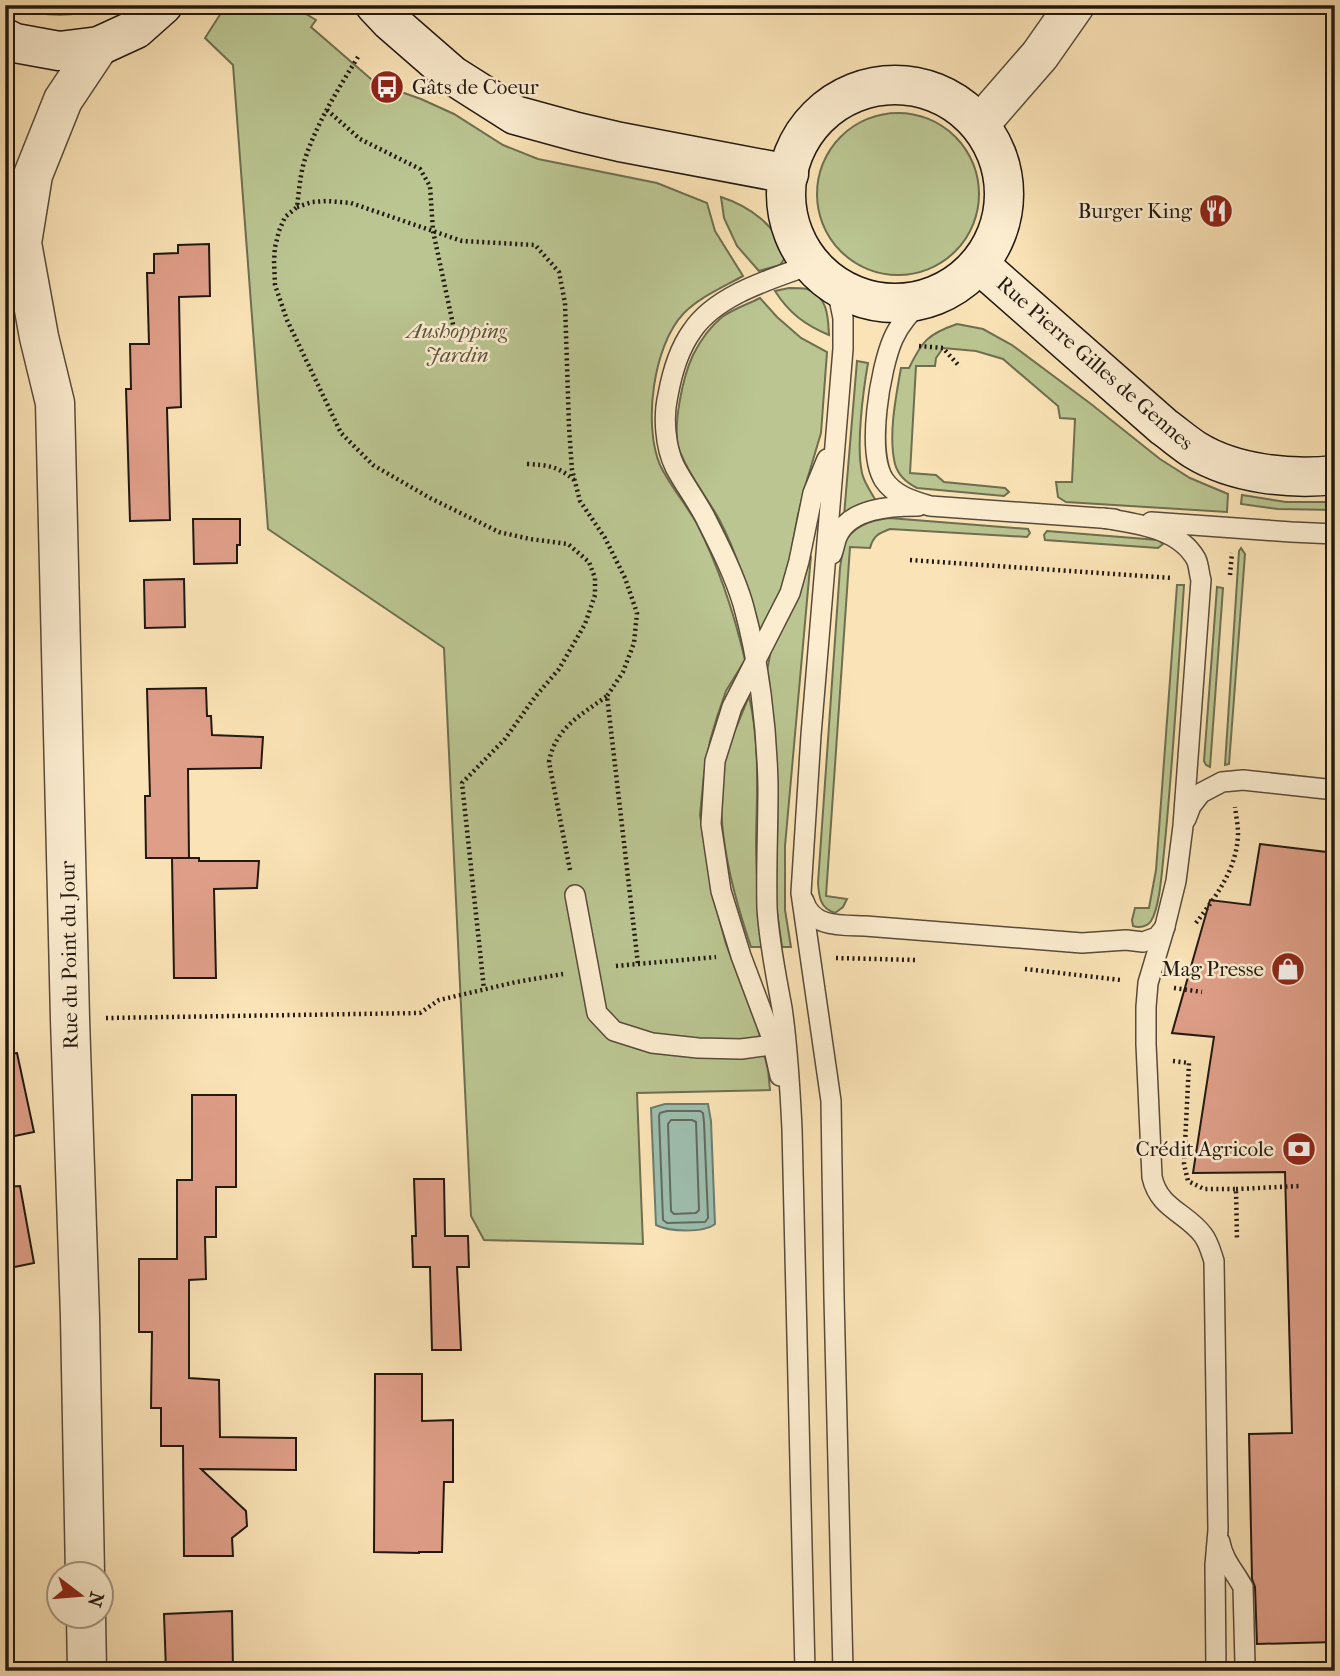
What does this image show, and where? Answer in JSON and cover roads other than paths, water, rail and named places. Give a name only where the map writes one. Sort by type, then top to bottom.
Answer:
[{"type":"street","points":[[5,38],[15,43],[59,51],[99,46],[136,29],[163,5]]},
{"type":"street","points":[[980,124],[1040,55],[1075,5]]},
{"type":"street","points":[[376,10],[452,75],[516,115],[588,135],[789,174]]},
{"type":"street","name":"Rue du Point du Jour","points":[[85,1560],[55,402],[39,337],[22,243],[33,175],[64,100],[99,46]]},
{"type":"street","points":[[883,84],[933,90],[960,103],[980,124],[997,147],[1005,186],[998,234],[980,264],[951,290],[922,301],[876,303],[823,277],[789,226],[784,198],[793,151],[813,120],[846,95],[883,84]]},
{"type":"street","name":"Rue du Point du Jour","points":[[5,261],[39,337]]},
{"type":"street","name":"Rue Pierre Gilles de Gennes","points":[[980,264],[1164,427],[1196,450],[1238,468],[1280,476],[1335,475]]},
{"type":"street","points":[[86,1630],[87,1671]]},
{"type":"lane","points":[[805,1671],[789,1058],[767,911],[768,787],[764,726],[755,660],[743,604],[725,557],[704,514],[674,464],[665,431],[667,397],[677,361],[692,330],[715,307],[758,284],[823,277],[843,317],[843,349],[812,722],[802,893],[831,1101],[844,1671]]},
{"type":"lane","points":[[922,301],[906,316],[893,338],[886,358],[877,408],[875,445],[878,467],[885,481],[898,494],[930,506]]},
{"type":"lane","points":[[792,1129],[763,1013],[741,956],[721,891],[711,824],[715,761],[732,707],[790,593],[813,493],[826,464],[838,413]]},
{"type":"lane","points":[[822,590],[837,535],[845,526],[855,517],[898,506],[1335,534]]},
{"type":"lane","points":[[1102,518],[1165,532],[1184,544],[1197,561],[1201,580],[1176,881],[1148,983],[1146,1044],[1154,1189],[1160,1198],[1203,1234],[1210,1246],[1213,1261],[1218,1530],[1215,1565],[1216,1671]]},
{"type":"lane","points":[[1182,826],[1191,806],[1201,793],[1222,782],[1243,780],[1335,790]]},
{"type":"lane","points":[[802,893],[806,908],[817,920],[830,925],[1082,943],[1126,940],[1143,942],[1157,937],[1165,926]]},
{"type":"lane","points":[[575,895],[597,1013],[614,1031],[652,1043],[698,1048],[741,1049],[772,1045]]},
{"type":"lane","points":[[1218,1530],[1222,1551],[1243,1587],[1243,1671]]},
{"type":"water","points":[[665,1104],[708,1104],[715,1224],[710,1227],[686,1230],[656,1225],[651,1108]]},
{"type":"place","name":"Gâts de Coeur","points":[[387,87]]},
{"type":"place","name":"Burger King","points":[[1216,211]]},
{"type":"place","name":"Mag Presse","points":[[1288,969]]},
{"type":"place","name":"Crédit Agricole","points":[[1299,1149]]},
{"type":"park label","name":"Aushopping Jardin","points":[[457,343]]}]
